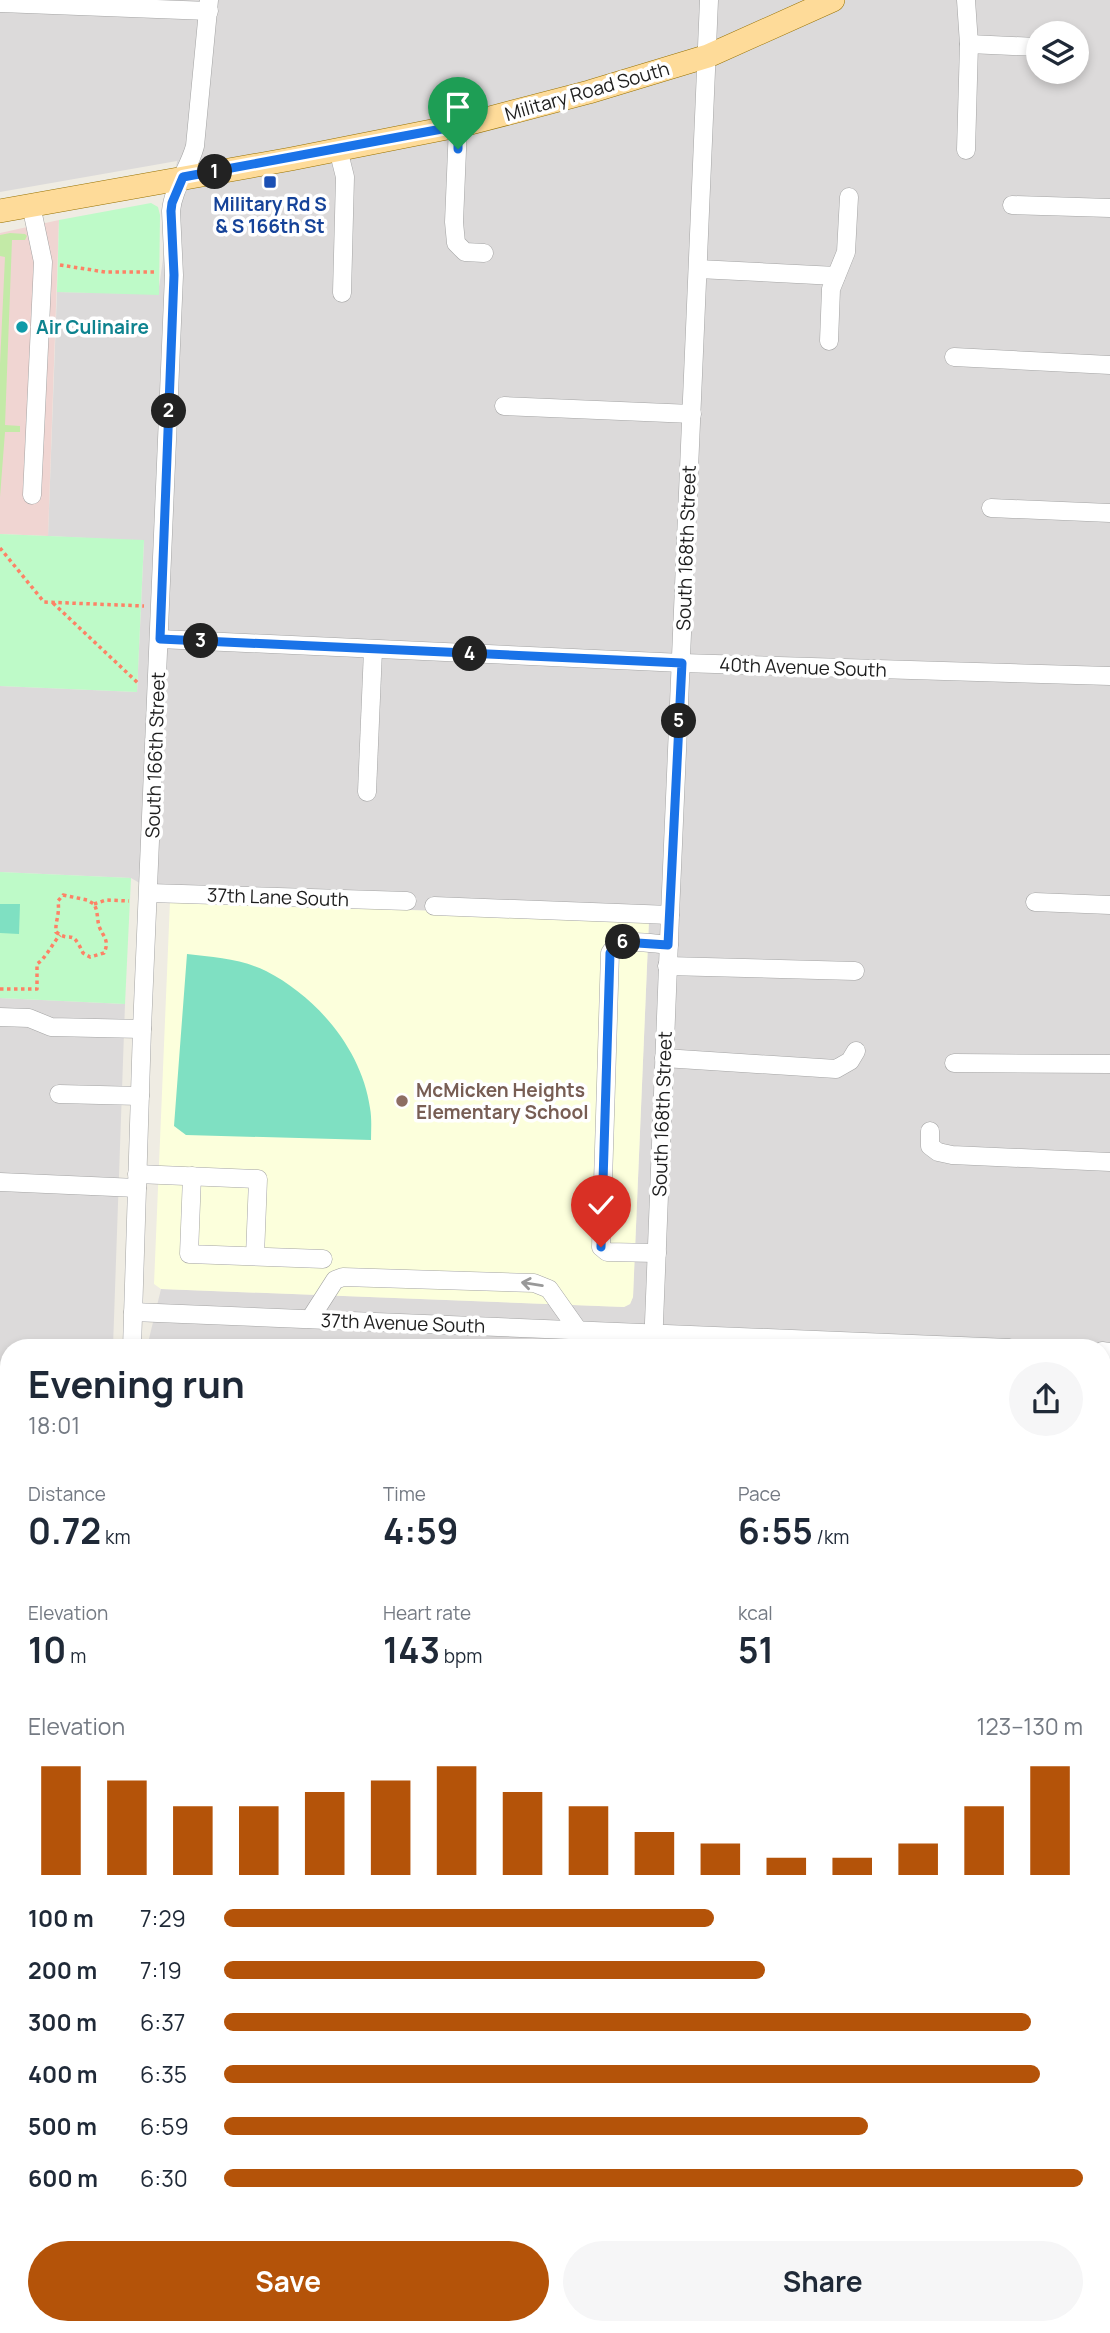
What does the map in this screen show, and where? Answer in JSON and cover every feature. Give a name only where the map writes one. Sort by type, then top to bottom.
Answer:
[{"type":"main road","name":"Military Road South","points":[[0,211],[458,126],[589,92],[708,56],[833,0]]},
{"type":"street","name":"South 168th Street","points":[[654,1339],[667,966],[709,0]]},
{"type":"street","points":[[965,0],[969,44],[966,150]]},
{"type":"street","points":[[0,3],[209,5]]},
{"type":"street","name":"South 166th Street","points":[[132,1339],[142,1029],[174,275],[171,211],[195,146],[209,5]]},
{"type":"street","points":[[969,44],[1026,47]]},
{"type":"street","points":[[458,126],[454,222],[456,243],[465,252],[484,253]]},
{"type":"street","points":[[338,149],[345,177],[342,293]]},
{"type":"street","points":[[829,341],[831,289],[846,252],[849,197]]},
{"type":"street","points":[[31,205],[43,262],[32,495]]},
{"type":"street","points":[[1012,205],[1110,208]]},
{"type":"street","points":[[698,269],[836,276]]},
{"type":"street","points":[[954,357],[1110,365]]},
{"type":"street","points":[[504,406],[692,414]]},
{"type":"street","points":[[991,508],[1110,513]]},
{"type":"street","name":"40th Avenue South","points":[[160,639],[682,663],[1110,676]]},
{"type":"street","points":[[367,792],[373,650]]},
{"type":"street","name":"37th Lane South","points":[[149,893],[407,901]]},
{"type":"street","points":[[1035,902],[1110,905]]},
{"type":"street","points":[[434,905],[670,915]]},
{"type":"street","points":[[657,1254],[607,1252],[601,1247],[610,953],[614,945],[622,942],[668,945]]},
{"type":"street","points":[[667,966],[855,971]]},
{"type":"street","points":[[0,1017],[29,1018],[51,1027],[142,1029]]},
{"type":"street","points":[[664,1058],[836,1069],[850,1061],[856,1051]]},
{"type":"street","points":[[954,1063],[1110,1064]]},
{"type":"street","points":[[59,1094],[140,1096]]},
{"type":"street","points":[[930,1131],[930,1146],[938,1153],[1110,1162]]},
{"type":"street","points":[[192,1177],[189,1254],[323,1259]]},
{"type":"street","points":[[0,1182],[137,1181],[192,1177],[258,1179],[255,1256]]},
{"type":"street","points":[[310,1319],[335,1280],[343,1278],[534,1283],[549,1289],[578,1330]]},
{"type":"street","name":"37th Avenue South","points":[[133,1312],[578,1330],[646,1339]]},
{"type":"path","points":[[43,262],[105,272],[163,272]]},
{"type":"path","points":[[0,548],[44,602],[144,606]]},
{"type":"path","points":[[52,602],[140,685]]},
{"type":"path","points":[[94,904],[99,926],[107,939],[107,947],[104,953],[90,957],[83,953],[77,940],[56,932],[55,925],[60,916],[58,901],[61,896],[69,895],[94,904],[106,900],[129,901]]},
{"type":"path","points":[[0,989],[37,989],[37,964],[43,960],[60,935]]},
{"type":"shaded area","points":[[0,0],[1110,0],[1110,1339],[149,1339],[161,1289],[624,1307],[630,1304],[633,1297],[649,919],[170,901],[131,878],[0,872],[0,686],[137,692],[144,541],[48,536],[57,292],[158,294],[177,161],[0,192]]},
{"type":"shaded area","points":[[59,220],[48,536],[0,534],[0,233]]},
{"type":"shaded area","name":"McMicken Heights Elementary School","points":[[170,901],[649,919],[633,1297],[630,1304],[624,1307],[161,1289],[154,1284]]},
{"type":"shaded area","points":[[0,998],[125,1004],[113,1339],[0,1339]]},
{"type":"green space","points":[[151,203],[158,207],[160,215],[159,295],[57,292],[59,220]]},
{"type":"green space","points":[[10,233],[27,236],[25,240],[12,240],[5,425],[20,426],[20,432],[5,432],[0,497],[0,364],[5,257],[0,256],[0,235]]},
{"type":"green space","points":[[0,534],[144,540],[137,692],[0,686]]},
{"type":"green space","points":[[0,872],[131,878],[125,1004],[0,998]]},
{"type":"green space","points":[[0,904],[20,904],[19,934],[0,933]]},
{"type":"green space","points":[[187,954],[228,959],[257,967],[285,982],[319,1010],[347,1046],[358,1066],[370,1108],[371,1140],[186,1135],[174,1126]]},
{"type":"place","name":"Military Rd S & S 166th St","points":[[270,182]]},
{"type":"place","name":"Air Culinaire","points":[[22,327]]},
{"type":"place","name":"McMicken Heights Elementary School","points":[[402,1101]]},
{"type":"route","points":[[458,149],[458,126],[183,177],[171,211],[174,275],[160,639],[682,663],[668,945],[622,942],[614,945],[610,953],[601,1247]]}]
